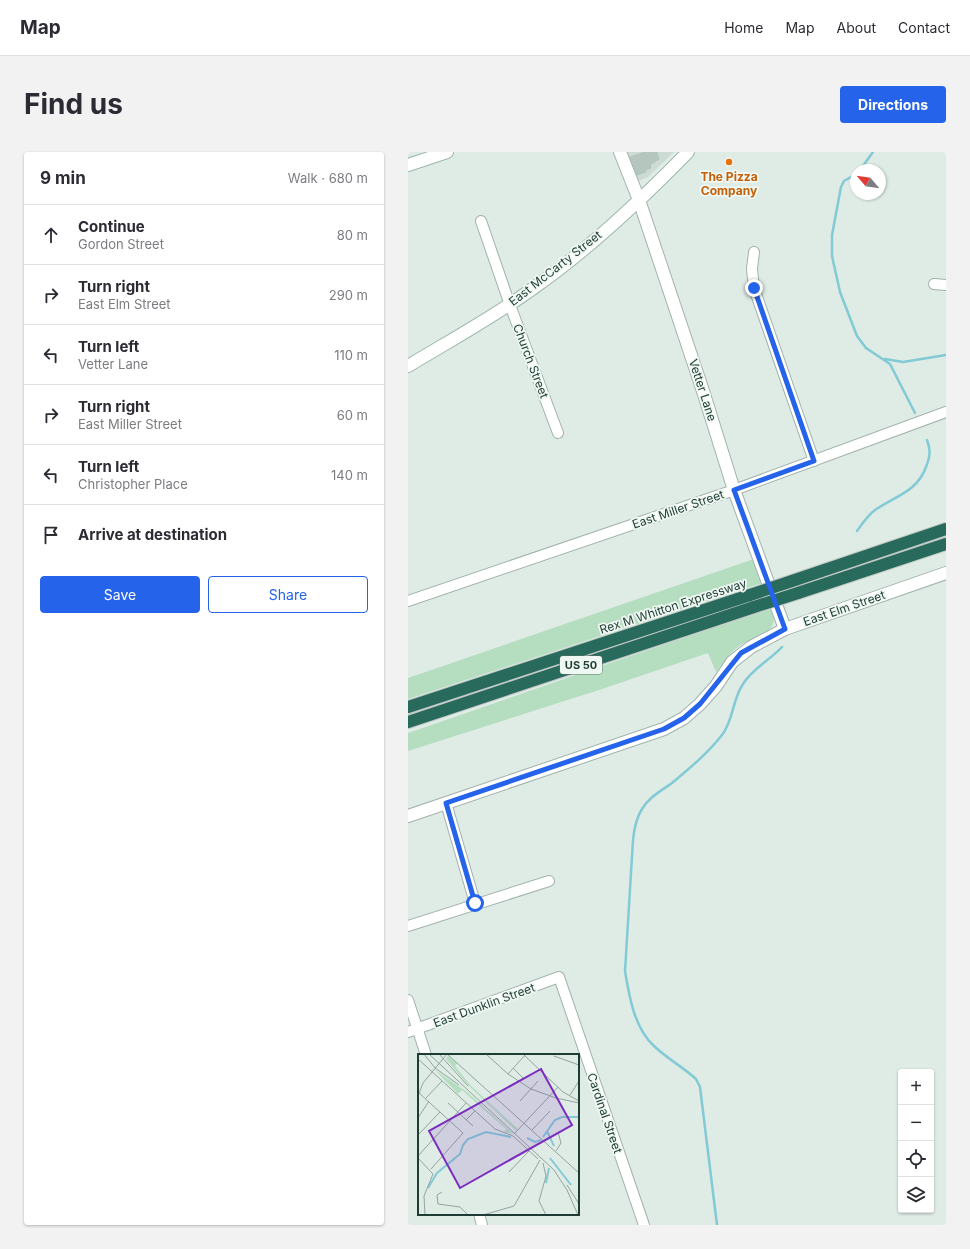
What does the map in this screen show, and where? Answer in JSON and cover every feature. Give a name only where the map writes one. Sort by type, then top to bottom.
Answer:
[{"type":"highway","name":"Rex M Whitton Expressway","points":[[408,707],[946,529]]},
{"type":"highway","name":"US 50","points":[[408,722],[946,544]]},
{"type":"street","points":[[408,165],[447,152]]},
{"type":"street","name":"Vetter Lane","points":[[620,152],[638,200],[703,391],[734,490],[785,629]]},
{"type":"street","name":"East McCarty Street","points":[[408,366],[510,305],[537,286],[579,252],[638,200],[688,152]]},
{"type":"street","name":"Church Street","points":[[481,220],[510,305],[558,434]]},
{"type":"street","points":[[754,252],[752,268],[754,288],[814,461]]},
{"type":"street","points":[[934,284],[946,284]]},
{"type":"street","name":"East Miller Street","points":[[408,601],[734,490],[946,412]]},
{"type":"street","name":"East Elm Street","points":[[408,816],[664,729],[684,718],[700,704],[741,653],[785,629],[946,573]]},
{"type":"street","points":[[446,803],[475,903]]},
{"type":"street","points":[[408,926],[475,903],[549,881]]},
{"type":"street","name":"East Dunklin Street","points":[[413,1031],[559,977]]},
{"type":"street","name":"Cardinal Street","points":[[559,977],[644,1225]]},
{"type":"street","points":[[408,1000],[413,1031],[425,1054]]},
{"type":"street","points":[[479,1215],[482,1225]]},
{"type":"shaded area","points":[[626,152],[674,152],[648,177],[639,181]]},
{"type":"green space","points":[[754,559],[762,583],[408,699],[408,678]]},
{"type":"green space","points":[[771,609],[774,620],[771,627],[739,646],[716,672],[708,653],[599,690],[408,751],[408,733]]},
{"type":"building","points":[[645,152],[657,152],[659,159],[650,165],[651,168],[645,170],[646,172],[637,175],[630,157]]},
{"type":"waterway","points":[[864,164],[873,152]]},
{"type":"waterway","points":[[850,178],[844,181],[841,187],[832,235],[832,256],[840,292],[857,336],[866,348],[890,364],[915,413]]},
{"type":"waterway","points":[[885,359],[903,362],[946,355]]},
{"type":"waterway","points":[[857,531],[872,512],[905,493],[917,482],[926,467],[930,454],[927,440]]},
{"type":"waterway","points":[[717,1225],[700,1087],[696,1079],[658,1050],[647,1038],[641,1029],[633,1010],[628,990],[625,971],[633,836],[637,820],[645,805],[692,766],[717,742],[729,723],[739,690],[743,684],[756,669],[782,647]]},
{"type":"place","name":"The Pizza Company","points":[[729,162]]},
{"type":"route","points":[[475,903],[446,803],[664,729],[684,718],[700,704],[716,686],[732,662],[741,653],[785,629],[734,490],[814,461],[754,288]]}]
